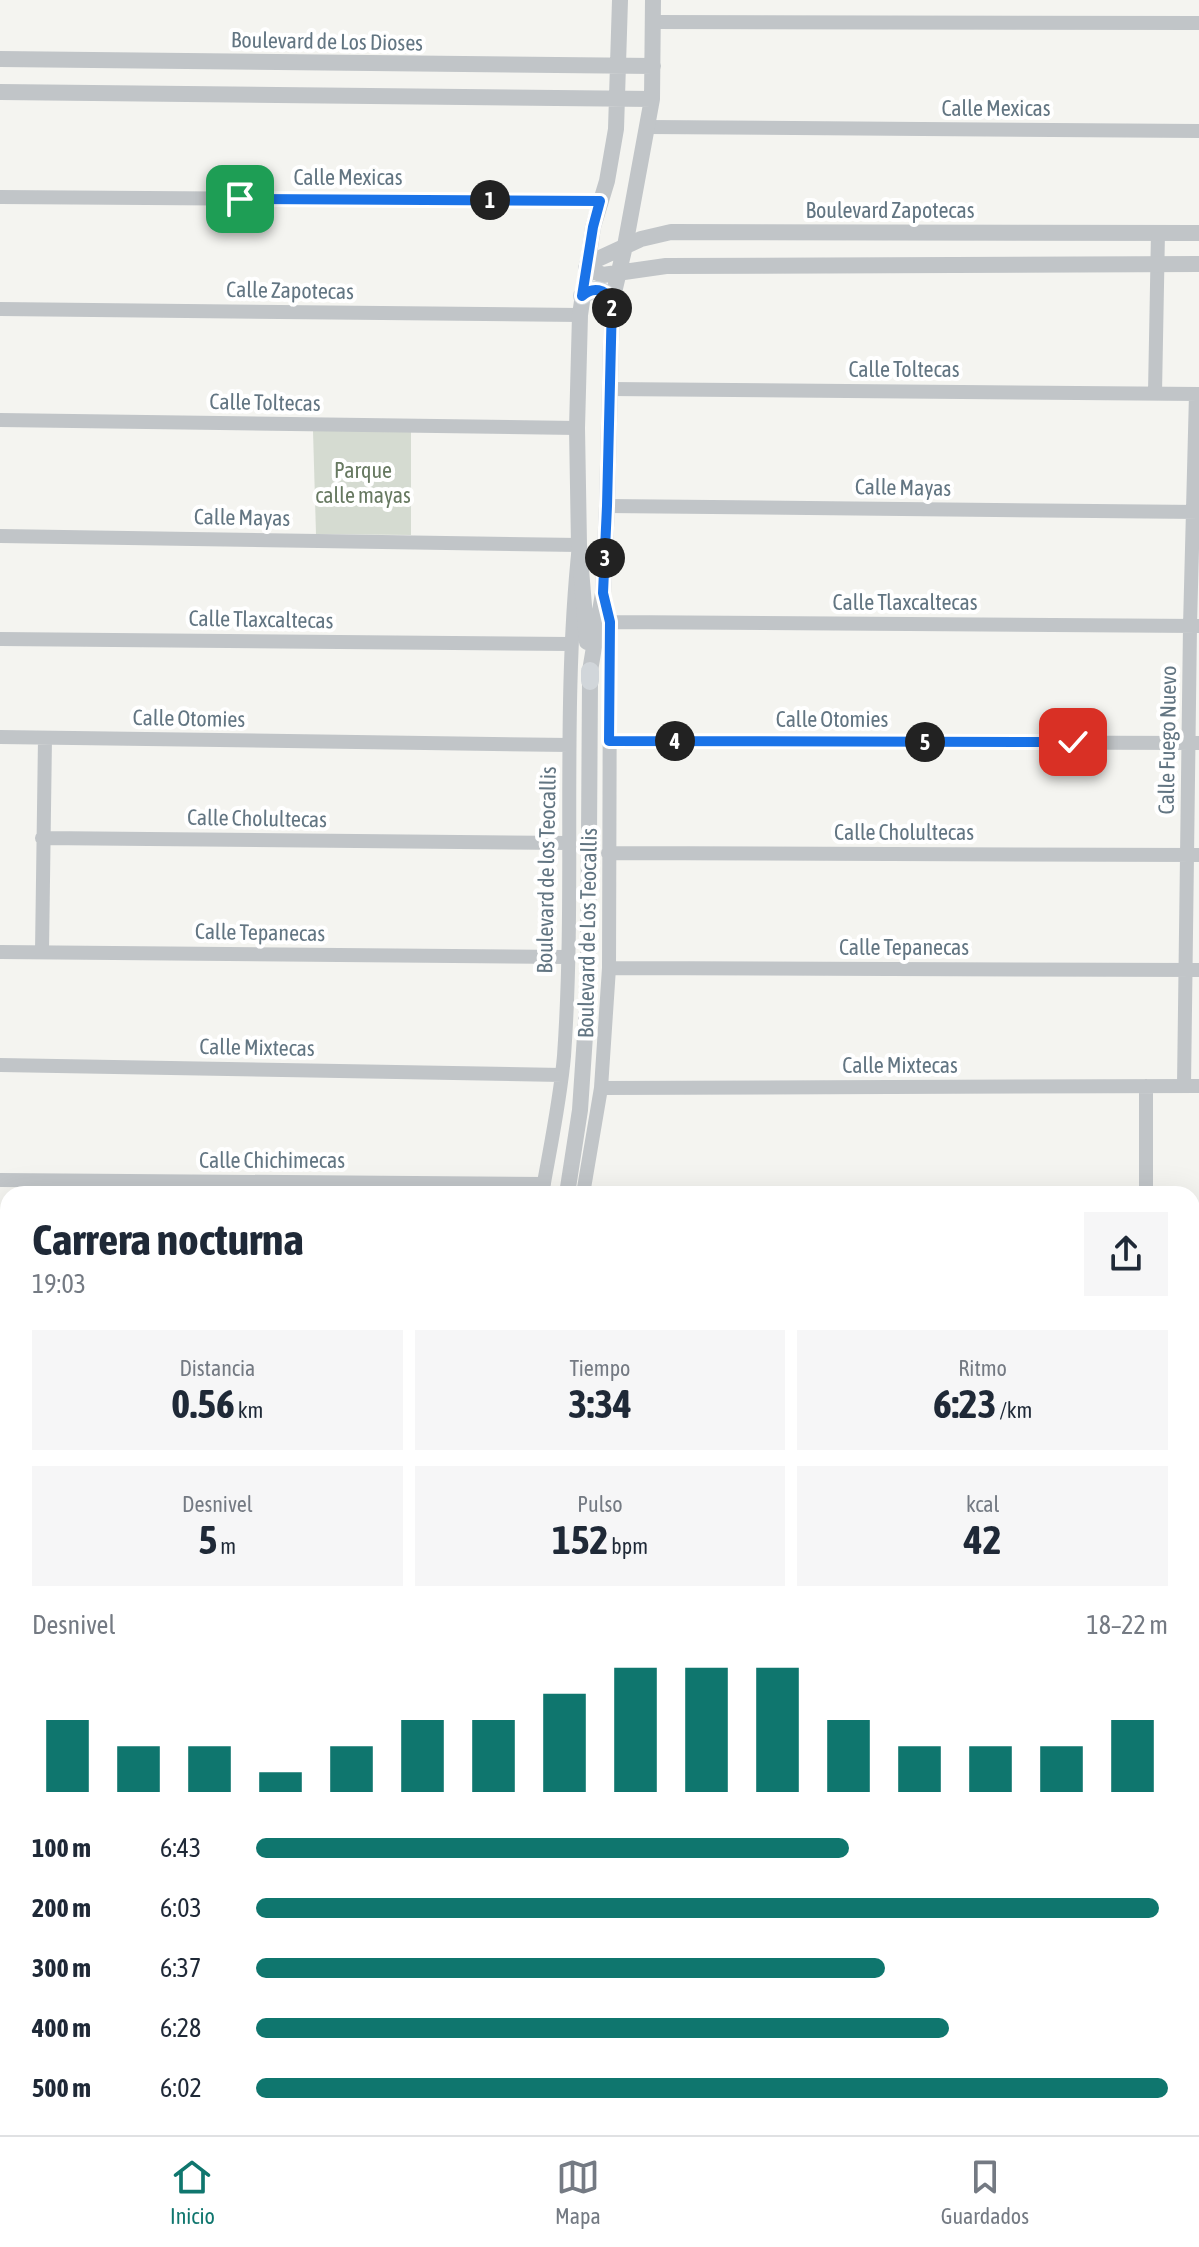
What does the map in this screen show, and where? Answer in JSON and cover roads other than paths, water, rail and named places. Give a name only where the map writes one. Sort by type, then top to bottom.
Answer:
[{"type":"main road","points":[[582,296],[590,290],[597,290],[607,294],[612,301]]},
{"type":"street","points":[[618,66],[620,0]]},
{"type":"street","points":[[648,127],[652,99],[653,0]]},
{"type":"street","points":[[653,22],[1199,23]]},
{"type":"street","name":"Boulevard de Los Dioses","points":[[0,59],[653,66]]},
{"type":"street","name":"Boulevard de Los Teocallis","points":[[568,1186],[580,1110],[588,991],[590,676],[579,545],[577,428],[580,315],[593,227],[613,153],[618,66]]},
{"type":"street","points":[[0,92],[652,99]]},
{"type":"street","name":"Boulevard de Los Teocallis","points":[[590,676],[603,593],[612,301],[648,127]]},
{"type":"street","name":"Calle Mexicas","points":[[648,127],[1199,131]]},
{"type":"street","name":"Calle Mexicas","points":[[0,197],[600,201]]},
{"type":"street","name":"Boulevard Zapotecas","points":[[586,266],[641,239],[671,232],[1199,233]]},
{"type":"street","points":[[1155,393],[1158,232]]},
{"type":"street","points":[[586,266],[603,275],[666,266],[1199,264]]},
{"type":"street","name":"Calle Zapotecas","points":[[0,309],[580,315]]},
{"type":"street","name":"Calle Toltecas","points":[[609,389],[1198,394]]},
{"type":"street","name":"Calle Fuego Nuevo","points":[[1191,1086],[1198,394]]},
{"type":"street","name":"Calle Toltecas","points":[[0,420],[577,428]]},
{"type":"street","name":"Calle Mayas","points":[[607,506],[1196,512]]},
{"type":"street","name":"Calle Mayas","points":[[0,536],[579,545]]},
{"type":"street","name":"Boulevard de los Teocallis","points":[[544,1186],[562,1075],[567,957],[570,644],[579,545]]},
{"type":"street","name":"Boulevard de los Teocallis","points":[[584,1186],[601,1088],[609,968],[610,622],[603,593]]},
{"type":"street","name":"Calle Tlaxcaltecas","points":[[610,622],[1195,626]]},
{"type":"street","name":"Calle Tlaxcaltecas","points":[[0,639],[570,644]]},
{"type":"street","name":"Calle Otomies","points":[[0,737],[569,745]]},
{"type":"street","points":[[42,952],[45,738]]},
{"type":"street","name":"Calle Otomies","points":[[609,741],[1194,743]]},
{"type":"street","name":"Calle Cholultecas","points":[[42,838],[568,843]]},
{"type":"street","name":"Calle Cholultecas","points":[[608,853],[1193,855]]},
{"type":"street","name":"Calle Tepanecas","points":[[0,952],[567,957]]},
{"type":"street","name":"Calle Tepanecas","points":[[609,968],[1193,970]]},
{"type":"street","name":"Calle Mixtecas","points":[[0,1065],[562,1075]]},
{"type":"street","points":[[1146,1086],[1146,1186]]},
{"type":"street","name":"Calle Mixtecas","points":[[601,1088],[1191,1086]]},
{"type":"street","name":"Calle Chichimecas","points":[[0,1180],[362,1186]]},
{"type":"park label","name":"Parque calle mayas","points":[[363,482]]}]
